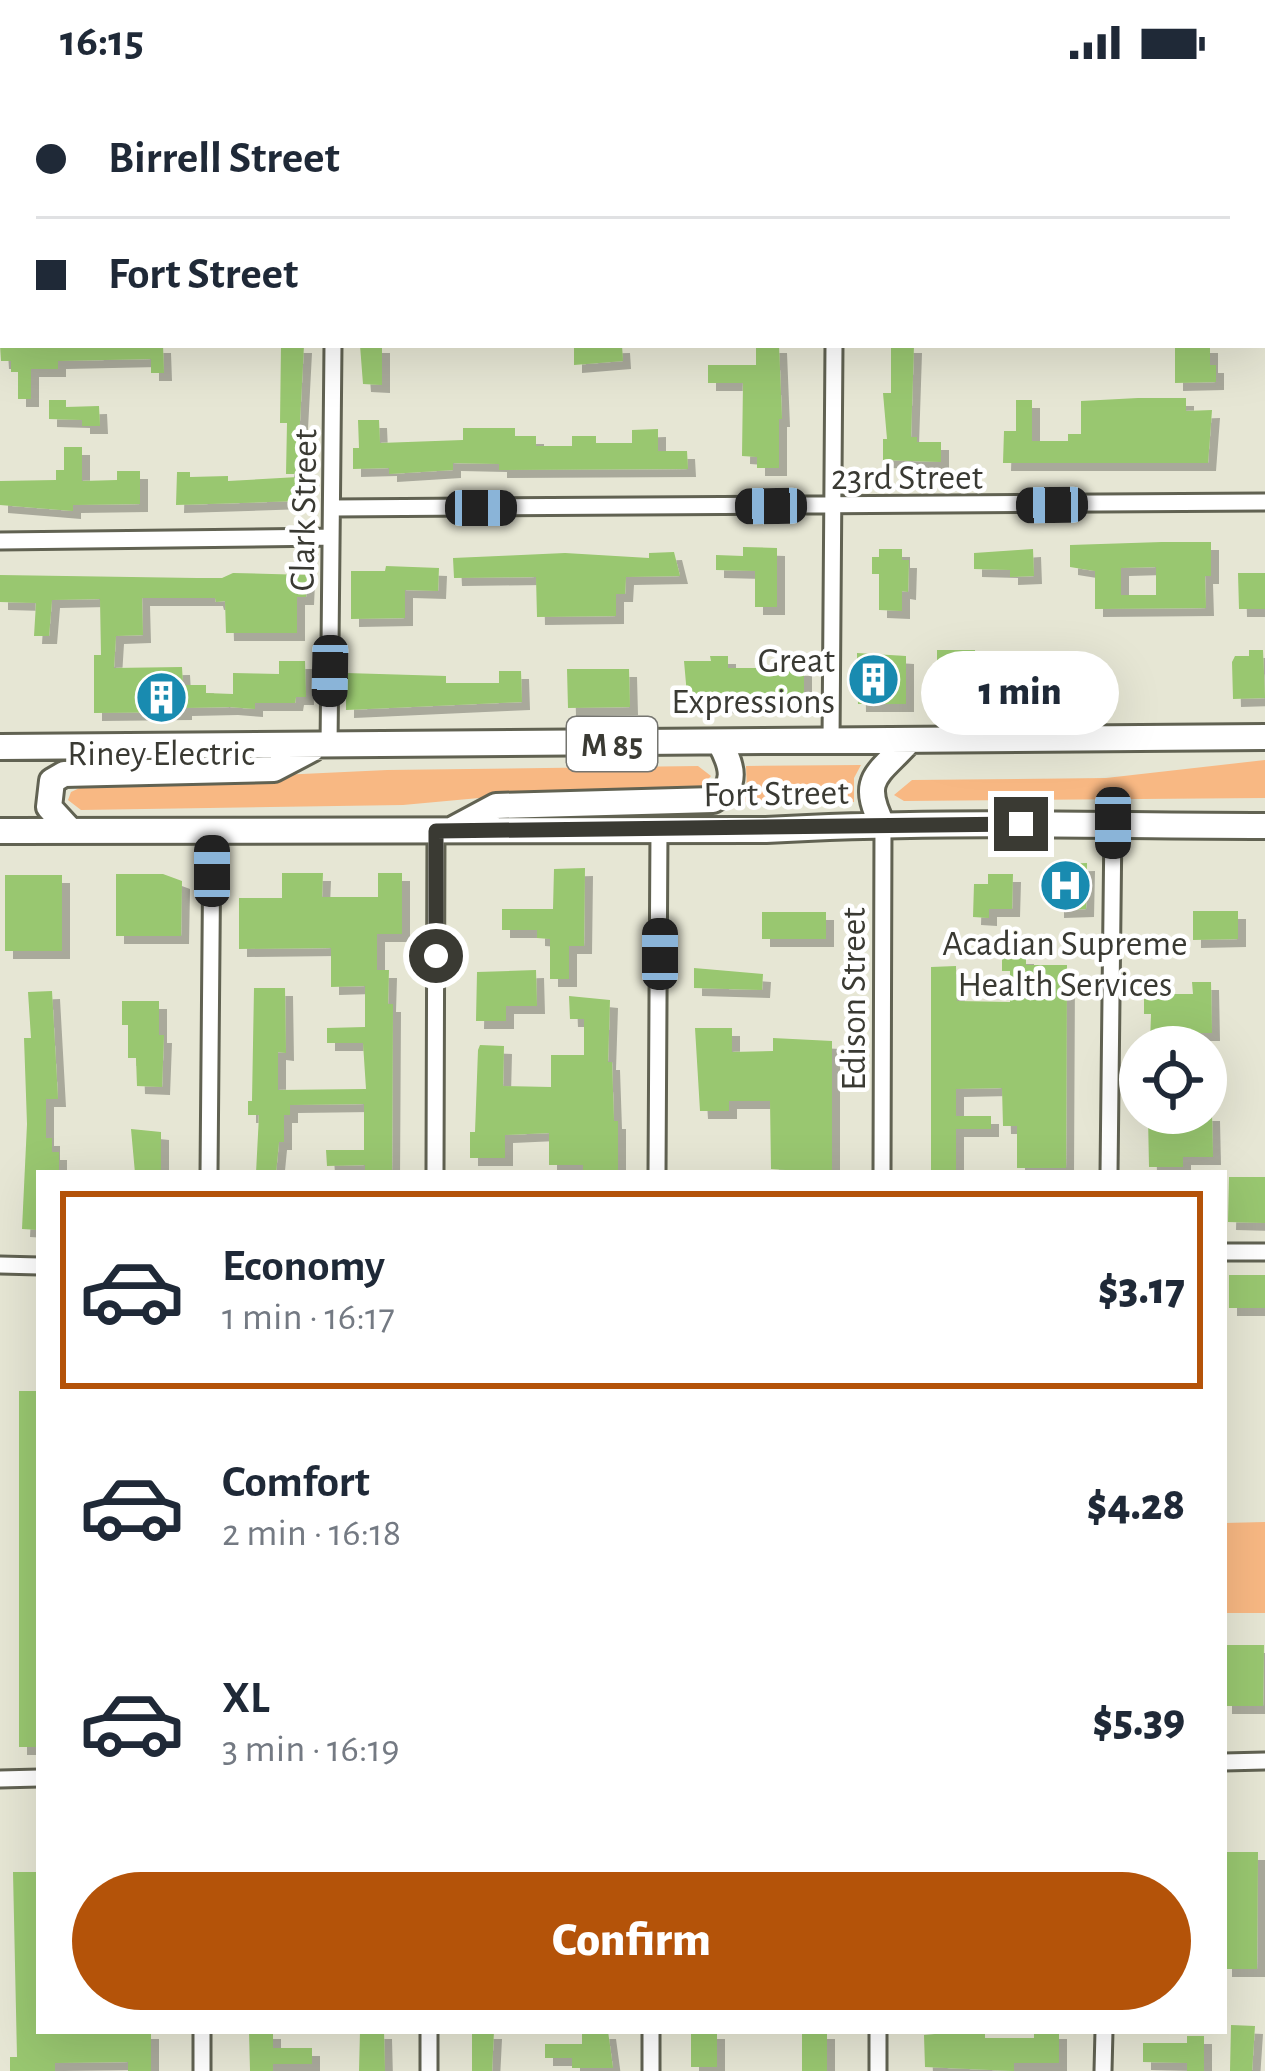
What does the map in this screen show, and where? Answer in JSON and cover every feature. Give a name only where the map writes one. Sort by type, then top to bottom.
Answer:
[{"type":"main road","name":"Fort Street","points":[[0,747],[1265,736]]},
{"type":"main road","points":[[883,826],[871,801],[871,785],[909,741]]},
{"type":"main road","points":[[442,831],[496,806],[713,800],[732,779],[731,764],[720,743]]},
{"type":"main road","points":[[70,830],[49,807],[52,782],[64,774],[274,769],[322,747]]},
{"type":"main road","name":"Fort Street","points":[[0,831],[659,830],[1113,823],[1265,826]]},
{"type":"street","name":"Clark Street","points":[[322,747],[333,508],[334,348]]},
{"type":"street","points":[[830,742],[834,348]]},
{"type":"street","name":"23rd Street","points":[[333,508],[1265,502]]},
{"type":"street","points":[[0,541],[331,537]]},
{"type":"street","points":[[1109,1170],[1113,823]]},
{"type":"street","name":"Edison Street","points":[[882,1170],[883,826]]},
{"type":"street","points":[[658,1170],[659,830]]},
{"type":"street","points":[[209,1170],[212,831]]},
{"type":"street","points":[[435,1170],[442,831]]},
{"type":"street","points":[[1227,1252],[1265,1252]]},
{"type":"street","points":[[0,1265],[36,1266]]},
{"type":"street","points":[[1227,1762],[1265,1761]]},
{"type":"street","points":[[0,1779],[36,1778]]},
{"type":"street","points":[[202,2034],[202,2071]]},
{"type":"street","points":[[429,2034],[429,2071]]},
{"type":"street","points":[[651,2034],[651,2071]]},
{"type":"street","points":[[878,2034],[878,2071]]},
{"type":"street","points":[[1103,2071],[1104,2034]]},
{"type":"shaded area","points":[[1265,760],[1265,798],[904,801],[894,795],[912,780],[1106,778]]},
{"type":"shaded area","points":[[861,765],[854,778],[854,802],[743,802],[746,766]]},
{"type":"shaded area","points":[[698,766],[711,776],[699,789],[403,805],[81,810],[68,800],[71,792],[88,784],[387,770]]},
{"type":"shaded area","points":[[1265,1522],[1265,1613],[1227,1613],[1227,1523]]},
{"type":"building","points":[[0,348],[163,348],[164,373],[151,373],[151,359],[58,361],[58,369],[31,369],[31,399],[18,399],[18,372],[11,372],[11,361],[1,361]]},
{"type":"building","points":[[281,348],[304,348],[299,440],[305,440],[306,457],[298,457],[297,474],[286,474],[287,423],[280,423]]},
{"type":"building","points":[[360,348],[382,348],[382,385],[363,384]]},
{"type":"building","points":[[574,348],[622,348],[623,361],[574,365]]},
{"type":"building","points":[[756,348],[779,348],[779,468],[757,468],[757,457],[742,456],[743,383],[708,383],[708,365],[756,365]]},
{"type":"building","points":[[891,348],[914,348],[911,437],[917,437],[917,442],[941,442],[941,462],[883,460],[883,439],[887,439],[883,393],[891,393]]},
{"type":"building","points":[[1175,348],[1210,348],[1216,382],[1175,383]]},
{"type":"building","points":[[1186,398],[1186,411],[1212,410],[1208,463],[1003,463],[1004,431],[1016,431],[1016,400],[1032,400],[1032,441],[1068,441],[1068,434],[1081,434],[1081,401]]},
{"type":"building","points":[[49,400],[66,400],[66,407],[99,406],[100,426],[49,419]]},
{"type":"building","points":[[358,420],[379,420],[380,443],[463,440],[463,428],[515,428],[515,436],[536,436],[536,446],[572,446],[572,436],[596,436],[596,443],[632,443],[632,430],[658,429],[658,451],[687,451],[688,469],[499,470],[499,464],[453,463],[453,470],[389,474],[389,468],[353,469],[353,448],[359,448]]},
{"type":"building","points":[[64,447],[82,447],[82,481],[117,480],[117,471],[140,471],[140,504],[73,505],[73,511],[0,505],[0,481],[56,480],[56,470],[64,470]]},
{"type":"building","points":[[177,472],[190,472],[190,477],[228,476],[228,481],[298,477],[298,501],[176,505]]},
{"type":"building","points":[[1211,542],[1206,608],[1095,609],[1095,571],[1070,567],[1070,545]],"holes":[[[1156,567],[1156,595],[1121,595],[1121,568]]]},
{"type":"building","points":[[743,547],[777,548],[777,607],[755,607],[755,571],[716,570],[716,555],[743,556]]},
{"type":"building","points":[[879,549],[902,549],[902,560],[909,560],[902,611],[879,610],[879,574],[872,574],[872,557],[879,557]]},
{"type":"building","points":[[1033,549],[1034,576],[1010,577],[1010,570],[974,569],[974,553]]},
{"type":"building","points":[[674,552],[680,576],[626,577],[625,594],[616,594],[616,616],[537,617],[536,577],[454,578],[453,558],[565,553],[649,558],[649,553]]},
{"type":"building","points":[[386,566],[439,568],[438,591],[405,590],[405,618],[351,619],[351,571],[385,571]]},
{"type":"building","points":[[233,573],[307,575],[306,597],[297,597],[297,633],[226,633],[225,601],[215,598],[142,598],[143,635],[116,636],[114,668],[182,667],[183,685],[206,685],[206,693],[233,694],[233,673],[279,674],[279,661],[305,661],[306,697],[296,697],[295,703],[255,703],[255,709],[94,713],[94,655],[101,655],[100,599],[52,600],[49,636],[34,636],[36,603],[0,602],[0,575],[222,578]]},
{"type":"building","points":[[1238,573],[1265,573],[1265,609],[1239,609]]},
{"type":"building","points":[[937,650],[975,650],[976,704],[937,700]]},
{"type":"building","points":[[1249,650],[1263,650],[1265,698],[1233,699],[1232,662],[1235,656],[1249,656]]},
{"type":"building","name":"Great Expressions","points":[[857,653],[906,656],[906,704],[858,704]]},
{"type":"building","points":[[710,656],[728,656],[728,668],[804,668],[804,704],[688,706],[684,661],[711,661]]},
{"type":"building","points":[[567,669],[629,669],[630,707],[568,708]]},
{"type":"building","points":[[499,671],[521,671],[522,702],[346,710],[346,673],[499,683]]},
{"type":"building","points":[[1087,863],[1086,909],[1056,910],[1056,864]]},
{"type":"building","points":[[585,868],[584,946],[569,946],[569,979],[550,979],[550,939],[537,938],[537,930],[502,930],[502,909],[553,909],[554,869]]},
{"type":"building","points":[[282,873],[323,873],[322,897],[378,897],[378,873],[402,873],[402,934],[377,934],[377,970],[389,970],[388,1004],[393,1004],[392,1170],[327,1166],[326,1150],[364,1150],[364,1104],[290,1105],[290,1115],[284,1115],[284,1142],[279,1142],[276,1170],[256,1170],[259,1115],[248,1115],[254,988],[285,988],[286,1053],[278,1052],[278,1090],[366,1089],[363,1043],[327,1043],[327,1028],[365,1027],[365,986],[331,987],[331,948],[239,949],[239,898],[282,898]]},
{"type":"building","points":[[116,874],[163,874],[182,881],[181,936],[116,936]]},
{"type":"building","points":[[988,874],[1013,874],[1012,909],[989,909],[989,918],[973,917],[974,884],[988,884]]},
{"type":"building","points":[[5,875],[62,875],[62,951],[5,951]]},
{"type":"building","points":[[1193,911],[1238,911],[1238,939],[1193,940]]},
{"type":"building","points":[[762,912],[826,912],[826,939],[762,939]]},
{"type":"building","points":[[1002,956],[1026,956],[1026,965],[1067,965],[1066,1168],[1017,1168],[1017,1126],[1003,1126],[1002,1088],[956,1089],[956,1116],[991,1116],[991,1129],[956,1129],[956,1170],[931,1170],[931,967],[956,966],[957,1001],[1010,1002],[1010,971],[1002,971]]},
{"type":"building","points":[[694,968],[763,974],[762,990],[694,988]]},
{"type":"building","points":[[536,970],[537,1006],[506,1006],[506,1021],[476,1021],[477,972]]},
{"type":"building","points":[[1192,982],[1211,982],[1212,1026],[1151,1026],[1151,1014],[1144,1014],[1144,994],[1193,994]]},
{"type":"building","points":[[52,991],[58,1099],[46,1099],[46,1138],[52,1138],[52,1152],[59,1152],[59,1170],[36,1170],[36,1230],[22,1229],[27,1124],[24,1038],[31,1038],[28,992]]},
{"type":"building","points":[[569,996],[610,1000],[608,1062],[612,1062],[614,1121],[618,1121],[618,1170],[549,1165],[549,1133],[505,1135],[505,1158],[470,1158],[480,1045],[504,1046],[503,1086],[551,1087],[551,1055],[584,1055],[584,1019],[570,1019]]},
{"type":"building","points":[[122,1001],[159,1001],[159,1035],[164,1035],[162,1087],[137,1086],[136,1058],[128,1058],[128,1025],[122,1025]]},
{"type":"building","points":[[695,1028],[732,1028],[732,1052],[773,1051],[773,1038],[832,1041],[832,1170],[771,1169],[770,1101],[729,1101],[729,1111],[700,1111]]},
{"type":"building","points":[[131,1129],[161,1132],[161,1170],[135,1170]]},
{"type":"building","points":[[1148,1134],[1212,1134],[1213,1157],[1183,1157],[1183,1167],[1149,1167]]},
{"type":"building","points":[[1229,1177],[1265,1177],[1265,1223],[1228,1222]]},
{"type":"building","points":[[1229,1275],[1265,1275],[1265,1308],[1229,1308]]},
{"type":"building","points":[[19,1391],[36,1391],[36,1747],[19,1747]]},
{"type":"building","points":[[1227,1645],[1264,1645],[1263,1706],[1227,1706]]},
{"type":"building","points":[[1227,1852],[1258,1852],[1257,1969],[1227,1969]]},
{"type":"building","points":[[13,1872],[36,1872],[36,2034],[151,2034],[151,2071],[128,2071],[128,2062],[55,2063],[55,2071],[10,2071],[10,2057],[17,2057]]},
{"type":"building","points":[[1231,2025],[1255,2026],[1252,2071],[1230,2071]]},
{"type":"building","points":[[249,2034],[273,2034],[273,2048],[312,2048],[312,2064],[273,2064],[273,2071],[250,2071]]},
{"type":"building","points":[[360,2034],[384,2034],[385,2071],[359,2071]]},
{"type":"building","points":[[472,2034],[494,2034],[492,2071],[472,2071]]},
{"type":"building","points":[[582,2034],[608,2034],[613,2068],[572,2068],[572,2058],[545,2058],[545,2044],[582,2044]]},
{"type":"building","points":[[691,2034],[717,2034],[717,2067],[691,2067]]},
{"type":"building","points":[[802,2034],[827,2034],[827,2071],[802,2071]]},
{"type":"building","points":[[1034,2034],[1059,2034],[1059,2063],[1014,2063],[1014,2071],[925,2067],[924,2035],[1034,2038]]},
{"type":"building","points":[[1187,2036],[1204,2036],[1204,2071],[1187,2071],[1187,2063],[1143,2062],[1143,2043],[1187,2043]]},
{"type":"place","name":"Great Expressions","points":[[874,680]]},
{"type":"place","name":"Riney Electric","points":[[161,697]]},
{"type":"place","name":"Acadian Supreme Health Services","points":[[1065,886]]},
{"type":"route","points":[[436,956],[436,831],[1021,824]]}]
